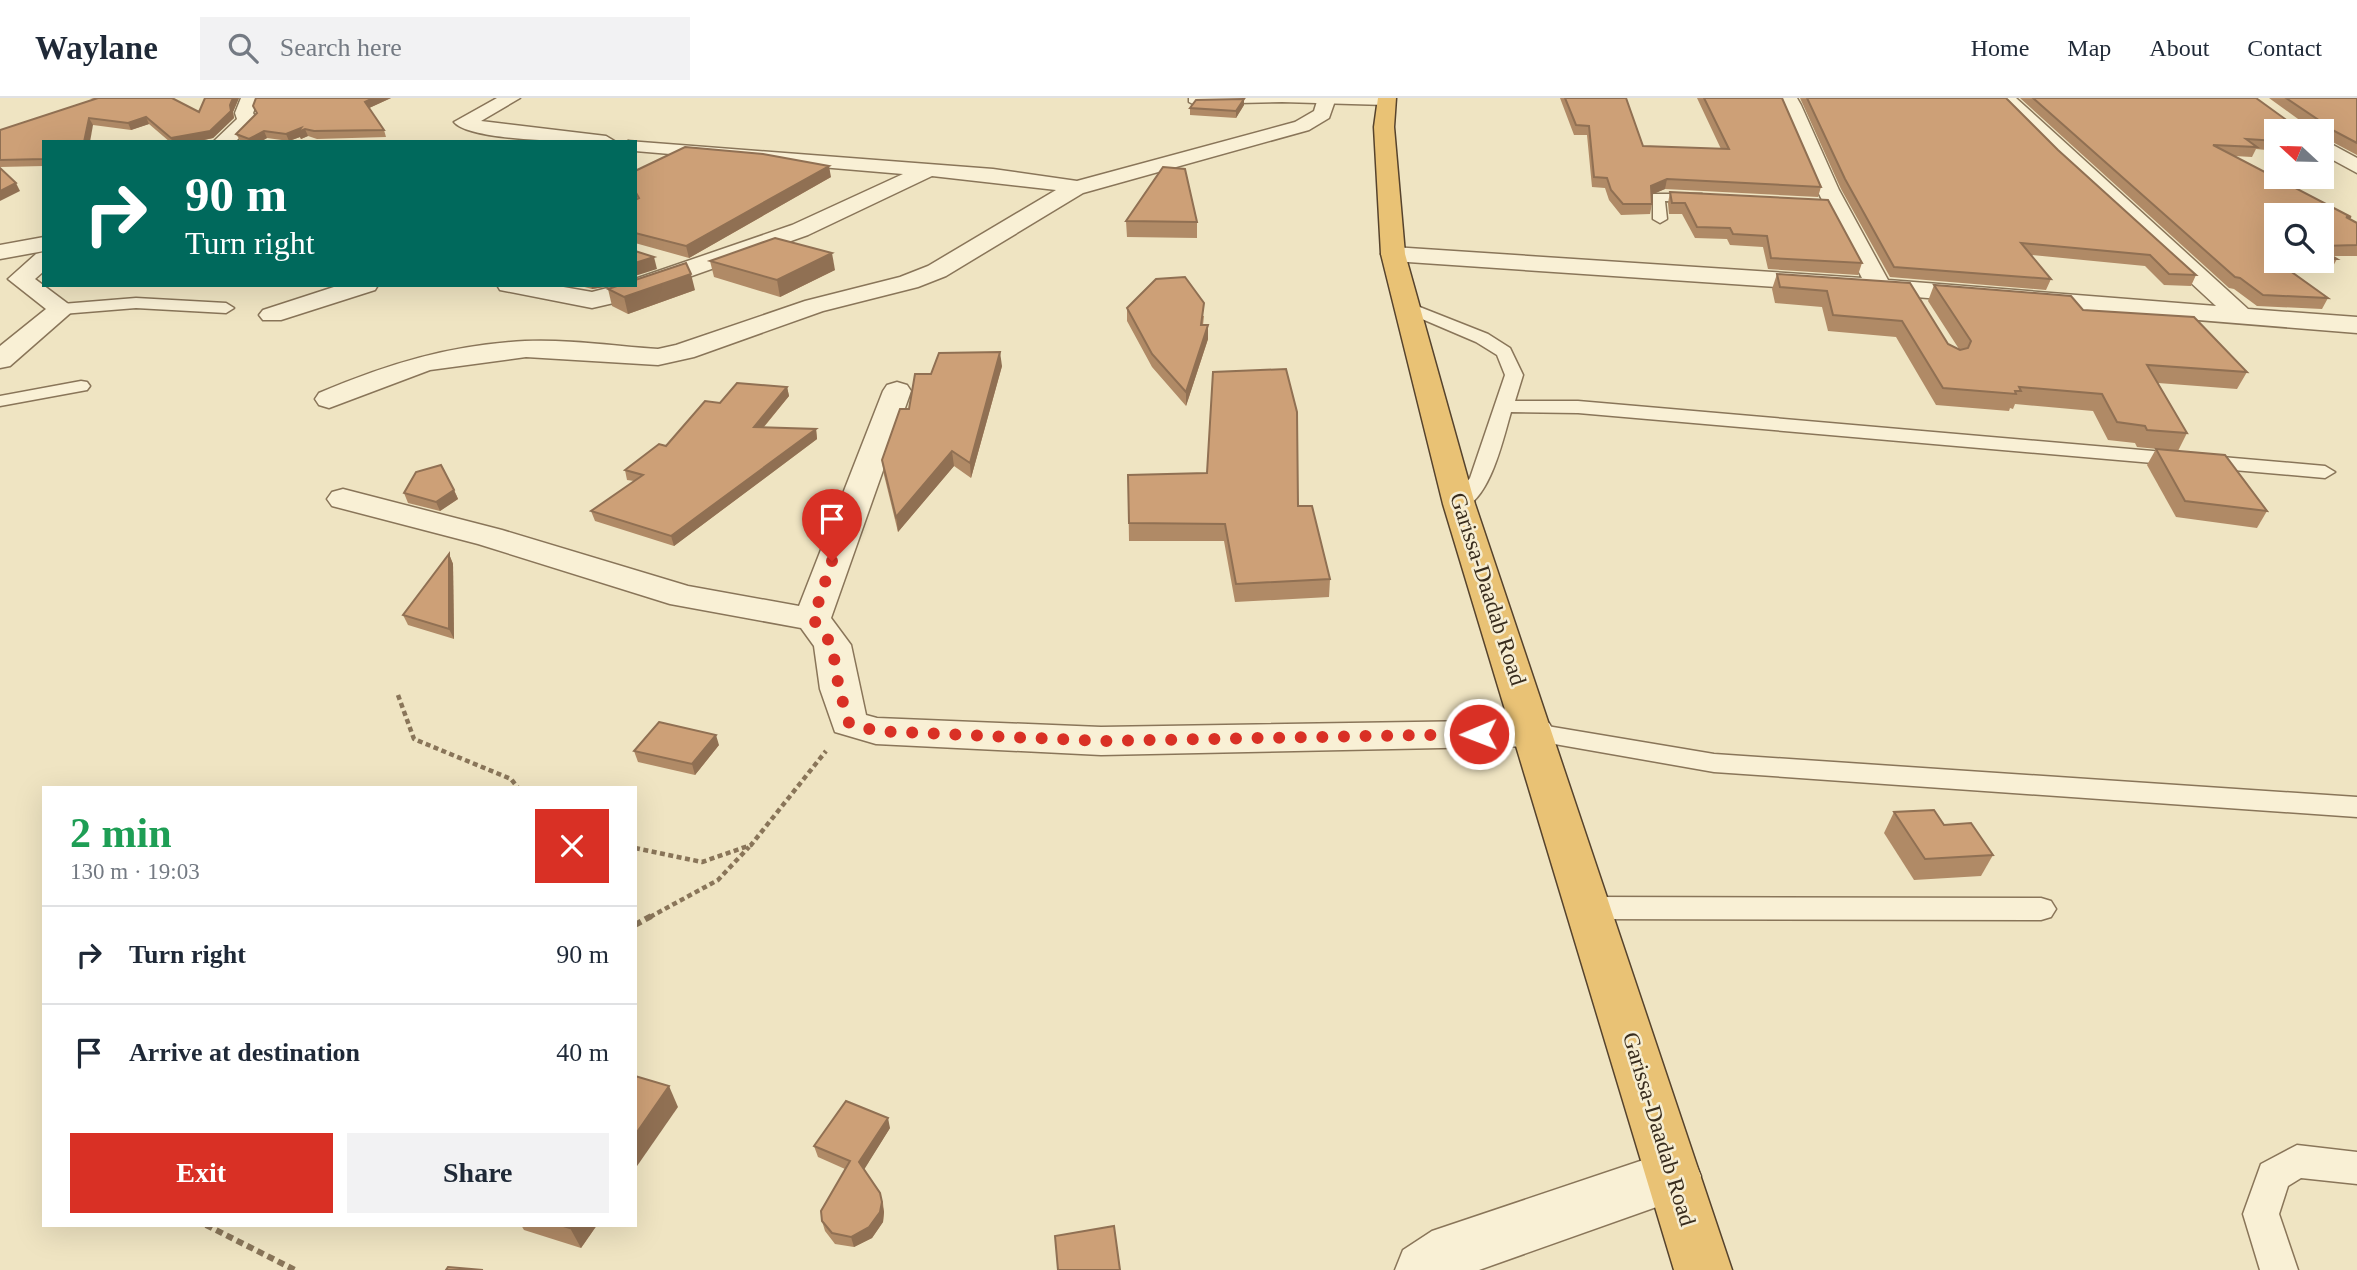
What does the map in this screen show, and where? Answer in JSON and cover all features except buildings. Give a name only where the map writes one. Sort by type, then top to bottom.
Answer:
[{"type":"highway","name":"Garissa-Daadab Road","points":[[1386,100],[1384,127],[1392,254],[1459,504],[1535,733],[1703,1270]]},
{"type":"street","points":[[225,140],[247,120],[244,113],[250,98]]},
{"type":"street","points":[[511,98],[464,122],[536,139],[559,140]]},
{"type":"street","points":[[1787,98],[1796,110],[1829,205],[1879,287]]},
{"type":"street","points":[[2006,98],[2058,151],[2166,244],[2241,316]]},
{"type":"street","points":[[639,147],[929,170],[1077,187],[1094,185],[1301,126],[1322,114],[1327,99]]},
{"type":"street","points":[[2334,153],[2357,167]]},
{"type":"street","points":[[637,286],[800,230],[929,170]]},
{"type":"street","points":[[330,399],[426,362],[526,349],[645,356],[684,351],[814,306],[909,282],[937,271],[1077,187]]},
{"type":"street","points":[[0,252],[42,244]]},
{"type":"street","points":[[1392,254],[1909,289],[2357,325]]},
{"type":"street","points":[[646,256],[691,269]]},
{"type":"street","points":[[0,360],[61,309],[20,279],[42,261]]},
{"type":"street","points":[[272,315],[360,287]]},
{"type":"street","points":[[520,287],[592,300],[634,287]]},
{"type":"street","points":[[813,619],[823,585],[897,391]]},
{"type":"street","points":[[343,499],[490,537],[683,596],[813,619],[832,645],[839,689],[849,723],[876,731],[1101,741],[1535,733]]},
{"type":"street","points":[[1424,1270],[1453,1251],[1673,1176]]},
{"type":"lane","points":[[1193,100],[1386,100]]},
{"type":"lane","points":[[1660,219],[1658,197],[1717,199]]},
{"type":"lane","points":[[1909,289],[1923,312]]},
{"type":"lane","points":[[61,309],[136,303],[226,308]]},
{"type":"lane","points":[[1407,307],[1482,338],[1504,352],[1514,375],[1480,479],[1459,504]]},
{"type":"lane","points":[[0,401],[81,386]]},
{"type":"lane","points":[[1506,406],[1578,407],[1670,414],[2325,472]]},
{"type":"lane","points":[[1535,733],[1714,763],[2357,807]]},
{"type":"lane","points":[[1589,908],[2041,909]]},
{"type":"lane","points":[[2279,1270],[2261,1214],[2273,1176],[2297,1161],[2357,1168]]},
{"type":"path","points":[[398,695],[414,739],[511,779],[516,786]]},
{"type":"path","points":[[637,924],[718,880],[751,845],[849,723]]},
{"type":"path","points":[[637,848],[702,862],[751,845]]},
{"type":"path","points":[[210,1227],[295,1270]]},
{"type":"route","points":[[832,561],[813,619],[832,645],[839,689],[849,723],[876,731],[1101,741],[1479,734]]}]
